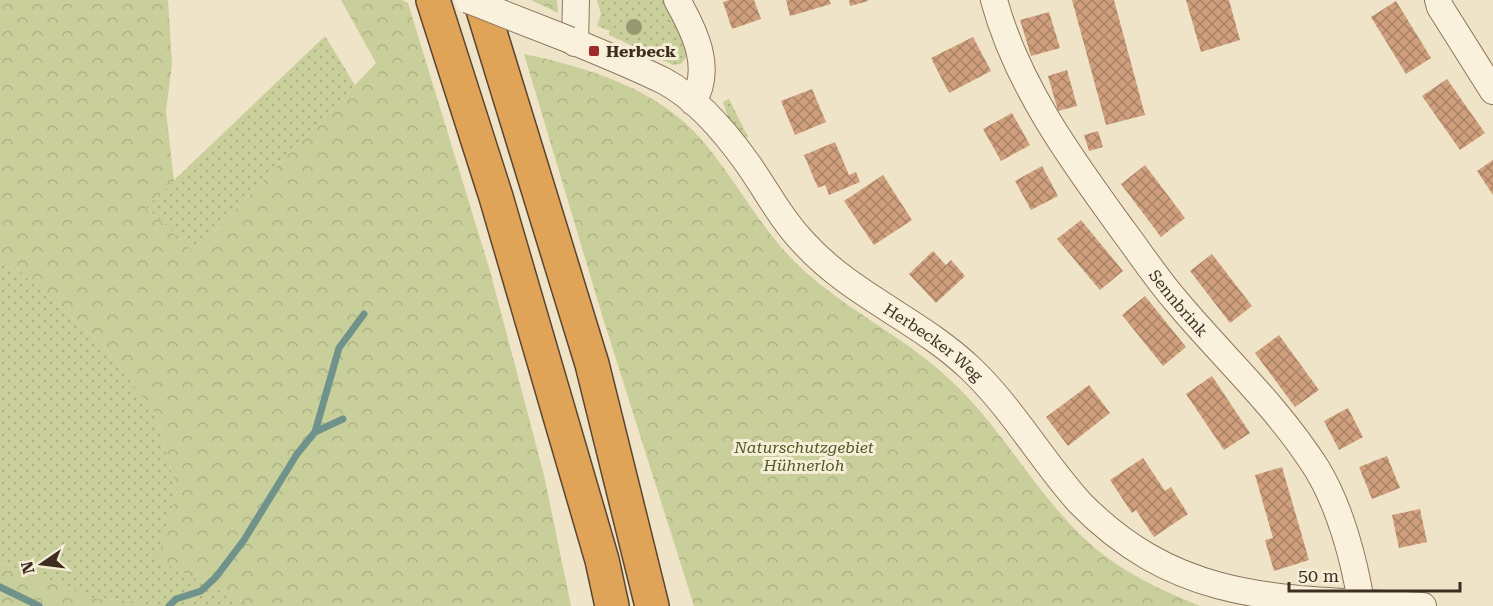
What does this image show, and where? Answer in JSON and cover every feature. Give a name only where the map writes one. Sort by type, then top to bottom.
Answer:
[{"type":"highway","points":[[433,0],[496,197],[552,396],[602,560],[612,606]]},
{"type":"highway","points":[[480,0],[592,364],[652,606]]},
{"type":"highway","points":[[552,396],[594,606]]},
{"type":"street","name":"Herbecker Weg","points":[[468,0],[665,82],[693,102],[720,129],[748,164],[788,225],[806,246],[849,282],[941,344],[971,369],[990,388],[1078,501],[1108,533],[1143,559],[1180,579],[1201,586],[1284,600],[1423,606]]},
{"type":"street","points":[[572,42],[576,0]]},
{"type":"street","points":[[677,0],[700,51],[703,73],[699,92],[693,102]]},
{"type":"street","name":"Sennbrink","points":[[994,0],[1001,25],[1032,92],[1082,174],[1176,301],[1280,419],[1318,472],[1340,524],[1357,578],[1361,602]]},
{"type":"street","points":[[1438,0],[1493,91]]},
{"type":"green space","points":[[0,0],[168,0],[172,64],[166,111],[174,181],[146,207],[194,253],[376,63],[341,0],[402,0],[408,3],[490,271],[544,475],[571,606],[252,606],[157,560],[177,490],[155,413],[103,345],[0,254]]},
{"type":"green space","points":[[531,0],[557,0],[558,13]]},
{"type":"green space","points":[[597,0],[667,0],[688,55],[681,64],[673,65],[609,35],[610,31],[597,26],[601,14]]},
{"type":"green space","points":[[325,36],[355,85],[194,253],[146,207]]},
{"type":"green space","name":"Naturschutzgebiet Hühnerloh","points":[[524,54],[596,73],[620,83],[664,106],[684,122],[713,154],[778,244],[791,258],[827,290],[908,346],[946,376],[983,415],[1050,501],[1087,541],[1127,571],[1200,606],[694,606],[602,315]]},
{"type":"green space","points":[[729,99],[748,137],[743,139],[730,123],[723,102]]},
{"type":"green space","points":[[0,254],[103,345],[155,413],[177,490],[158,560],[252,606],[137,606],[136,601],[92,598],[0,562]]},
{"type":"green space","points":[[0,562],[92,598],[136,601],[137,606],[0,606]]},
{"type":"building","points":[[754,0],[761,19],[732,29],[723,2]]},
{"type":"building","points":[[786,0],[829,0],[831,4],[790,16]]},
{"type":"building","points":[[849,0],[868,0],[868,1],[850,6]]},
{"type":"building","points":[[1072,0],[1114,0],[1145,115],[1106,125]]},
{"type":"building","points":[[1186,0],[1229,0],[1240,40],[1201,52]]},
{"type":"building","points":[[1396,1],[1431,58],[1406,74],[1371,17]]},
{"type":"building","points":[[1049,12],[1060,48],[1031,56],[1020,20]]},
{"type":"building","points":[[973,37],[991,71],[949,93],[931,58]]},
{"type":"building","points":[[1067,70],[1077,106],[1058,111],[1048,76]]},
{"type":"building","points":[[1447,79],[1485,133],[1460,150],[1422,96]]},
{"type":"building","points":[[812,89],[826,122],[795,135],[781,101]]},
{"type":"building","points":[[1012,113],[1030,145],[1001,161],[983,129]]},
{"type":"building","points":[[1098,131],[1103,147],[1089,151],[1084,135]]},
{"type":"building","points":[[835,142],[849,175],[856,172],[860,182],[829,195],[825,185],[818,188],[804,155]]},
{"type":"building","points":[[1493,160],[1493,195],[1477,171]]},
{"type":"building","points":[[1145,165],[1185,218],[1161,237],[1121,184]]},
{"type":"building","points":[[1042,166],[1058,196],[1031,210],[1015,181]]},
{"type":"building","points":[[883,175],[912,220],[874,245],[844,201]]},
{"type":"building","points":[[1081,220],[1123,271],[1100,290],[1057,239]]},
{"type":"building","points":[[933,251],[946,265],[951,260],[965,276],[936,303],[909,274]]},
{"type":"building","points":[[1212,254],[1252,306],[1230,323],[1190,271]]},
{"type":"building","points":[[1145,296],[1186,347],[1163,366],[1122,315]]},
{"type":"building","points":[[1279,335],[1319,390],[1295,407],[1255,353]]},
{"type":"building","points":[[1212,376],[1250,433],[1224,450],[1186,394]]},
{"type":"building","points":[[1089,385],[1110,413],[1068,446],[1046,417]]},
{"type":"building","points":[[1348,408],[1363,437],[1339,450],[1324,421]]},
{"type":"building","points":[[1387,456],[1400,488],[1372,499],[1359,467]]},
{"type":"building","points":[[1143,458],[1165,491],[1171,487],[1188,514],[1154,537],[1136,510],[1132,513],[1110,480]]},
{"type":"building","points":[[1282,467],[1309,560],[1274,571],[1265,540],[1273,538],[1255,475]]},
{"type":"building","points":[[1420,509],[1427,542],[1399,548],[1392,515]]},
{"type":"waterway","points":[[169,606],[176,599],[201,591],[216,577],[244,540],[297,454],[315,432],[339,348],[364,314]]},
{"type":"waterway","points":[[315,432],[343,419]]},
{"type":"waterway","points":[[0,587],[39,606]]},
{"type":"place","name":"Herbeck","points":[[594,51]]}]
